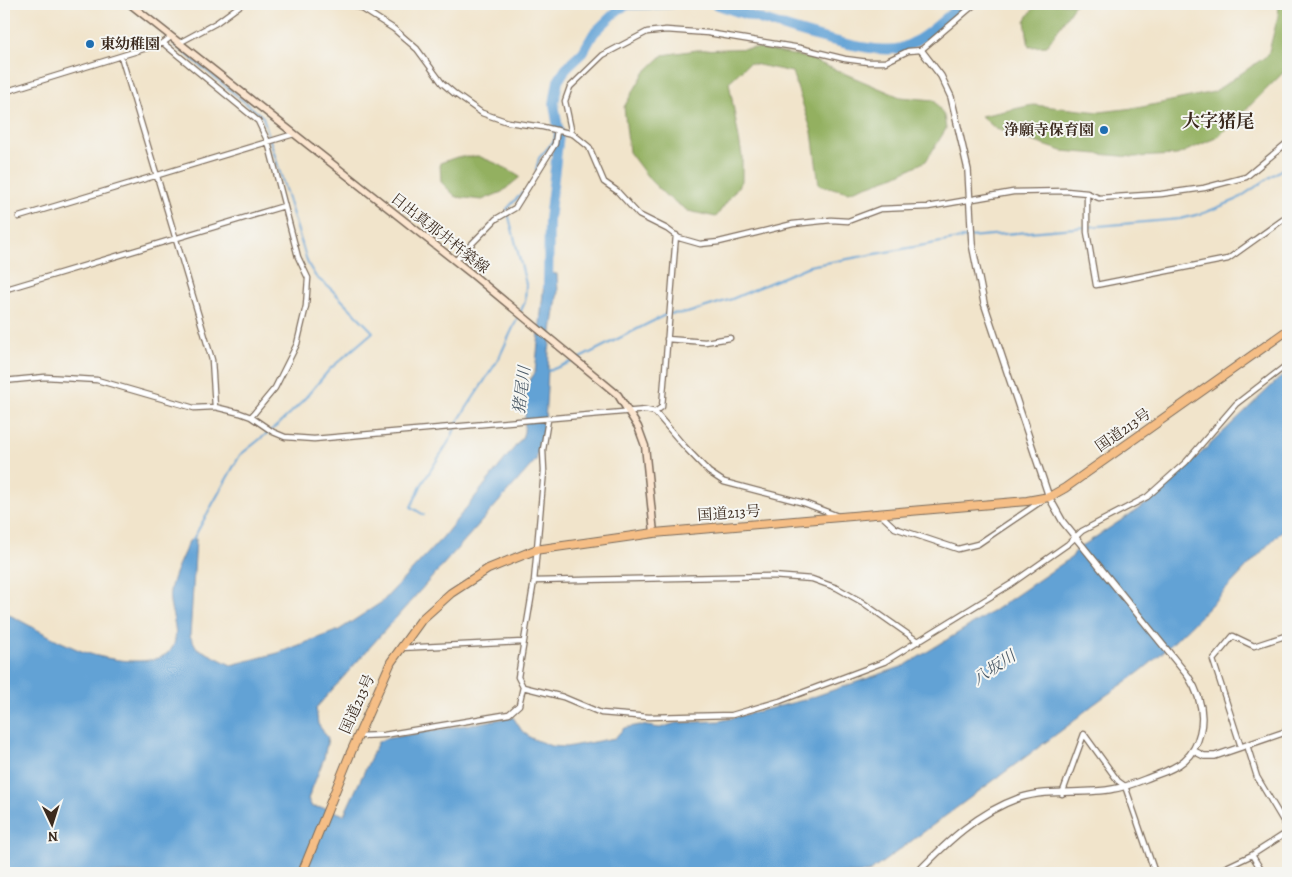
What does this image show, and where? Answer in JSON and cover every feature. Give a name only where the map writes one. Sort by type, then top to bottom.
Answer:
[{"type":"highway","name":"国道213号","points":[[302,873],[380,683],[400,648],[422,619],[457,588],[488,569],[535,550],[654,533],[843,518],[1027,501],[1048,497],[1065,488],[1288,330]]},
{"type":"main road","name":"日出真那井杵築線","points":[[130,4],[516,308],[618,395],[630,412],[645,446],[654,533]]},
{"type":"street","points":[[179,43],[216,22],[242,4]]},
{"type":"street","points":[[350,4],[361,8],[394,29],[417,49],[442,83],[482,113],[508,122],[565,131],[572,134],[589,147],[604,182],[616,191],[639,215],[693,242],[709,244],[793,224],[848,220],[880,209],[928,207],[1013,192],[1087,193],[1099,198],[1162,194],[1234,181],[1246,177],[1258,169],[1288,142]]},
{"type":"street","points":[[572,134],[565,101],[570,87],[603,54],[647,32],[666,30],[708,33],[800,48],[868,62],[885,62],[908,51],[921,50],[974,4]]},
{"type":"street","points":[[4,92],[163,43],[171,37]]},
{"type":"street","points":[[163,43],[256,117],[268,142],[298,257],[308,278],[306,306],[299,339],[275,388],[251,417]]},
{"type":"street","points":[[916,873],[955,834],[981,816],[1020,798],[1039,794],[1062,794],[1125,786],[1176,768],[1194,751],[1201,729],[1200,699],[1188,676],[1063,522],[1048,497],[984,303],[972,244],[968,200],[968,170],[964,143],[951,97],[940,76],[921,50]]},
{"type":"street","points":[[121,56],[212,360],[215,407]]},
{"type":"street","points":[[455,261],[496,218],[515,208],[555,144],[557,130]]},
{"type":"street","points":[[19,216],[294,134]]},
{"type":"street","points":[[1087,193],[1087,232],[1096,285],[1228,259],[1288,216]]},
{"type":"street","points":[[10,288],[284,206]]},
{"type":"street","points":[[655,412],[662,408],[676,235]]},
{"type":"street","points":[[667,339],[705,342],[730,338]]},
{"type":"street","points":[[523,687],[563,697],[601,714],[648,717],[732,715],[780,701],[875,665],[919,642],[1011,584],[1082,531],[1146,497],[1186,462],[1236,404],[1288,364]]},
{"type":"street","points":[[4,381],[45,377],[97,380],[194,408],[215,407],[251,417],[273,432],[285,437],[314,439],[517,423],[646,410],[655,412],[709,472],[724,482],[804,503],[843,518]]},
{"type":"street","points":[[358,736],[384,734],[509,714],[520,705],[523,687],[518,677],[522,642],[534,581],[535,550],[548,420]]},
{"type":"street","points":[[880,514],[895,528],[958,549],[978,544],[1048,497]]},
{"type":"street","points":[[534,581],[772,576],[812,579],[837,588],[862,602],[919,642]]},
{"type":"street","points":[[1214,873],[1252,855],[1288,831],[1257,777],[1244,746],[1214,660],[1233,636],[1254,646],[1288,635]]},
{"type":"street","points":[[400,648],[522,642]]},
{"type":"street","points":[[1194,751],[1204,756],[1214,756],[1288,731]]},
{"type":"street","points":[[1062,794],[1084,734],[1118,781],[1125,786],[1155,873]]},
{"type":"street","points":[[1252,855],[1264,873]]},
{"type":"green space","points":[[1036,4],[1075,4],[1047,46],[1029,47],[1025,21]]},
{"type":"green space","points":[[1279,4],[1288,4],[1288,68],[1218,137],[1177,155],[1134,157],[1062,151],[996,129],[981,116],[1033,105],[1100,112],[1142,107],[1214,92],[1268,55],[1278,16]]},
{"type":"green space","points":[[758,48],[808,58],[900,97],[934,100],[944,116],[946,129],[926,161],[895,176],[849,192],[819,185],[812,132],[792,72],[749,63],[729,82],[742,156],[742,181],[716,217],[688,211],[665,195],[650,180],[629,152],[624,107],[644,73],[663,55],[697,50]]},
{"type":"green space","points":[[478,156],[500,165],[520,177],[502,192],[482,200],[456,197],[441,182],[440,163],[457,157]]},
{"type":"water","name":"八坂川","points":[[545,273],[557,274],[558,291],[549,351],[545,423],[536,460],[316,708],[318,724],[328,738],[324,758],[308,799],[312,807],[326,808],[344,815],[378,742],[384,739],[513,717],[522,731],[531,738],[551,746],[566,747],[615,738],[624,728],[640,725],[660,728],[676,723],[720,721],[804,700],[904,666],[992,612],[1072,557],[1076,550],[1152,500],[1288,370],[1288,525],[1172,644],[1144,668],[868,873],[4,873],[4,612],[79,650],[101,657],[131,661],[145,661],[158,658],[168,653],[174,644],[175,624],[170,604],[171,585],[189,541],[196,539],[190,636],[197,648],[231,665],[278,653],[339,630],[382,602],[443,537],[522,438],[527,384],[535,373]]},
{"type":"waterway","name":"猪尾川","points":[[548,287],[549,220],[559,134],[554,104],[558,81],[567,67],[583,52],[594,33],[619,9],[628,5],[671,4]]},
{"type":"waterway","name":"猪尾川","points":[[715,4],[837,42],[885,49],[901,48],[918,40],[963,4]]},
{"type":"waterway","points":[[174,44],[263,117],[308,264],[316,277],[331,289],[373,332],[330,369],[300,404],[279,424],[240,455],[192,541]]},
{"type":"waterway","points":[[536,170],[539,158],[554,141]]},
{"type":"waterway","points":[[578,359],[667,314],[687,313],[732,299],[809,266],[969,237],[1180,219],[1204,213],[1236,200],[1288,165]]},
{"type":"waterway","points":[[424,515],[411,507],[422,484],[451,438],[458,421],[498,360],[525,302],[526,284],[507,209],[522,193]]},
{"type":"waterway","points":[[548,371],[574,361]]},
{"type":"place","name":"東幼稚園","points":[[90,44]]},
{"type":"place","name":"浄願寺保育園","points":[[1104,130]]},
{"type":"district","name":"大字猪尾","points":[[1218,121]]}]
